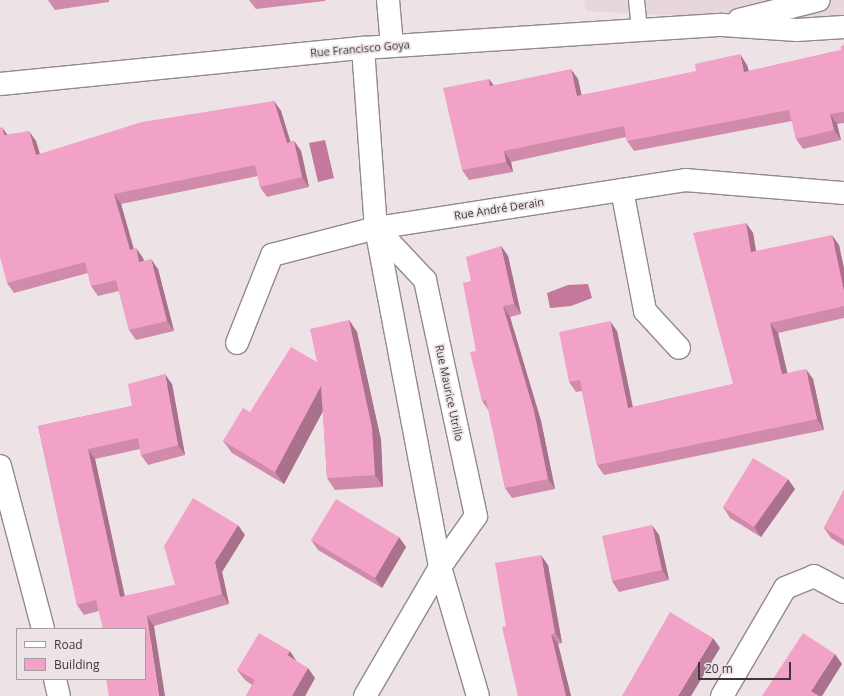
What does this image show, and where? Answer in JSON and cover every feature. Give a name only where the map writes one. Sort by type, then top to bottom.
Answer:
[{"type":"street","points":[[388,0],[392,46]]},
{"type":"street","name":"Rue Francisco Goya","points":[[722,25],[796,3],[820,0]]},
{"type":"street","name":"Rue Francisco Goya","points":[[0,84],[392,46],[722,25],[797,30],[844,26]]},
{"type":"street","points":[[363,48],[376,228],[440,567],[478,696]]},
{"type":"street","name":"Rue André Derain","points":[[376,228],[685,180],[844,193]]},
{"type":"street","points":[[622,190],[645,311],[679,348]]},
{"type":"street","points":[[237,343],[272,255],[376,228]]},
{"type":"street","name":"Rue Maurice Utrillo","points":[[365,696],[440,567],[476,516],[425,280],[376,228]]},
{"type":"street","points":[[0,466],[43,628]]},
{"type":"street","points":[[722,696],[785,588],[814,576],[844,592]]},
{"type":"street","points":[[55,680],[59,696]]},
{"type":"lane","points":[[636,0],[639,30]]},
{"type":"shaded area","points":[[584,0],[844,0],[844,24],[586,11]]},
{"type":"shaded area","points":[[325,140],[334,178],[318,182],[309,143]]},
{"type":"shaded area","points":[[588,284],[592,298],[571,306],[550,308],[547,293],[568,285]]},
{"type":"building","points":[[844,45],[844,112],[830,114],[834,130],[796,139],[789,110],[627,141],[624,126],[504,151],[506,162],[462,170],[443,88],[489,79],[490,86],[571,69],[577,96],[696,71],[695,64],[740,54],[744,72],[841,50],[841,46]]},
{"type":"building","points":[[274,101],[287,143],[294,141],[302,177],[260,187],[255,165],[114,194],[130,250],[136,248],[139,262],[151,259],[167,321],[129,330],[116,280],[91,286],[85,262],[7,283],[0,257],[0,128],[2,127],[4,135],[29,131],[36,155],[142,122]]},
{"type":"building","points":[[746,223],[751,252],[832,235],[844,291],[844,306],[770,323],[782,374],[806,369],[817,419],[597,465],[580,380],[569,382],[559,332],[610,321],[628,408],[733,384],[693,233]]},
{"type":"building","points":[[501,246],[514,304],[503,306],[534,411],[548,479],[505,488],[486,400],[482,401],[470,352],[476,351],[463,283],[471,281],[466,257]]},
{"type":"building","points":[[349,320],[372,428],[375,475],[327,478],[321,386],[275,472],[223,441],[243,408],[250,412],[291,347],[317,362],[310,329]]},
{"type":"building","points":[[165,374],[178,445],[141,455],[138,438],[88,449],[120,597],[175,585],[164,546],[193,498],[238,525],[215,562],[222,594],[147,616],[159,696],[109,696],[106,680],[146,680],[146,628],[103,628],[96,600],[77,605],[38,426],[132,406],[128,384]]},
{"type":"building","points":[[753,458],[788,479],[754,527],[723,507]]},
{"type":"building","points":[[844,490],[844,540],[824,528]]},
{"type":"building","points":[[336,499],[399,537],[375,578],[311,540]]},
{"type":"building","points":[[652,525],[662,570],[612,581],[602,536]]},
{"type":"building","points":[[541,555],[555,633],[551,634],[566,696],[518,696],[502,627],[506,626],[495,563]]},
{"type":"building","points":[[670,612],[713,638],[678,696],[622,696]]},
{"type":"building","points":[[259,633],[290,651],[287,655],[308,668],[292,696],[246,696],[255,680],[237,670]]},
{"type":"building","points":[[803,633],[835,654],[811,691],[819,696],[762,696]]}]
